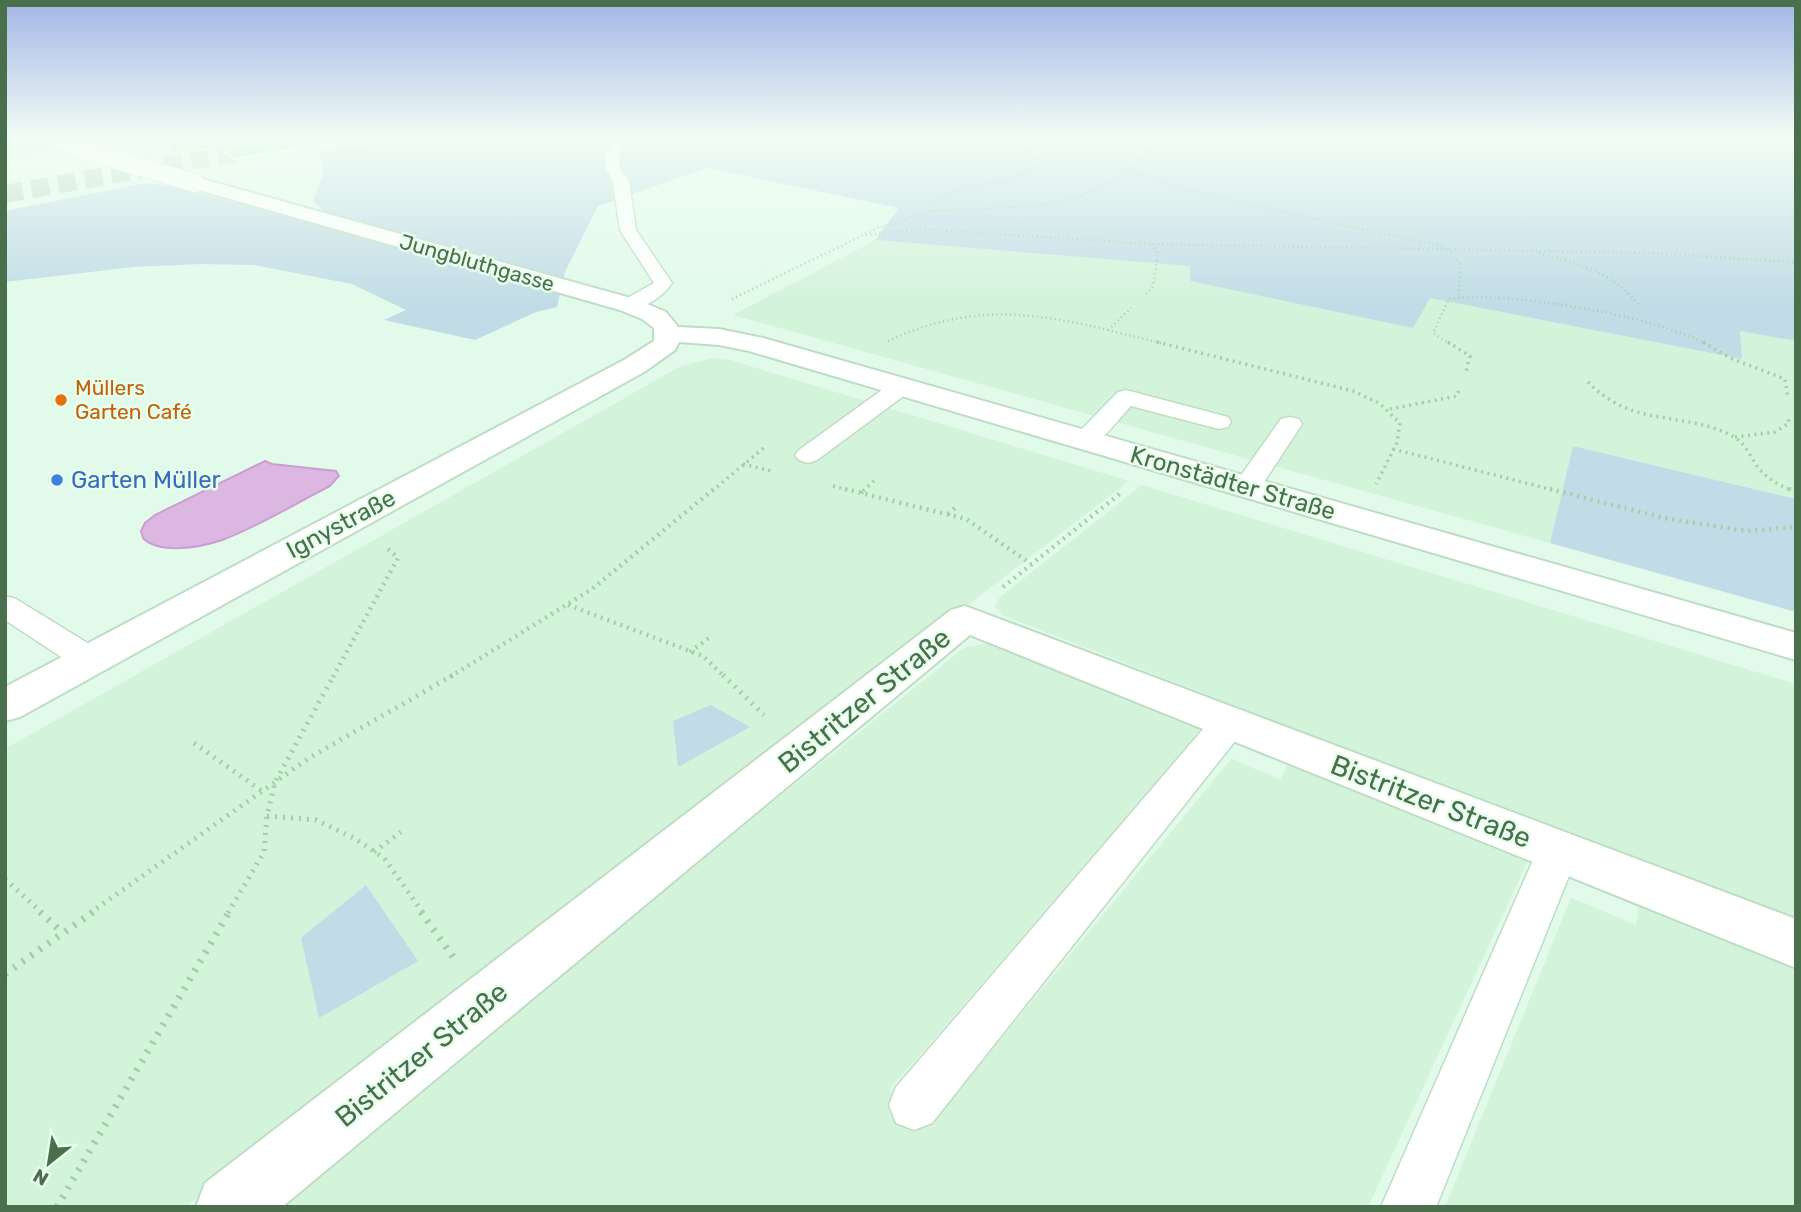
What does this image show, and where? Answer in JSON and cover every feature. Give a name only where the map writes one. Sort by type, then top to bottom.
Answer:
[{"type":"street","name":"Jungbluthgasse","points":[[228,193],[558,288],[629,305],[657,317],[667,329]]},
{"type":"street","name":"Kronstädter Straße","points":[[667,329],[754,344],[1796,647]]},
{"type":"street","name":"Ignystraße","points":[[5,706],[634,366],[666,344],[667,329]]},
{"type":"street","name":"Bistritzer Straße","points":[[229,1207],[965,619],[1796,944]]},
{"type":"lane","points":[[623,193],[628,230],[663,283],[659,289],[629,305]]},
{"type":"lane","points":[[808,455],[901,387]]},
{"type":"lane","points":[[1084,440],[1126,397],[1219,422]]},
{"type":"lane","points":[[1247,487],[1290,424]]},
{"type":"lane","points":[[5,606],[90,660]]},
{"type":"lane","points":[[914,1104],[1230,722]]},
{"type":"lane","points":[[1408,1207],[1558,850]]},
{"type":"path","points":[[930,212],[930,205],[952,193]]},
{"type":"path","points":[[667,329],[768,285],[866,234],[911,216],[930,212],[1062,202],[1089,193]]},
{"type":"path","points":[[1201,193],[1456,249]]},
{"type":"path","points":[[911,216],[913,221]]},
{"type":"path","points":[[917,226],[920,229]]},
{"type":"path","points":[[866,234],[920,229],[1151,243],[1706,255],[1796,262]]},
{"type":"path","points":[[1146,294],[1153,286],[1158,253],[1151,243]]},
{"type":"path","points":[[1448,249],[1460,264],[1459,295]]},
{"type":"path","points":[[1533,251],[1616,282],[1635,298],[1638,305]]},
{"type":"path","points":[[1466,372],[1470,356],[1433,333],[1449,299],[1475,294],[1548,304],[1671,330],[1696,338],[1732,359],[1785,379],[1788,398]]},
{"type":"path","points":[[1107,330],[1131,308]]},
{"type":"path","points":[[1588,382],[1597,394],[1614,406],[1735,437],[1745,446],[1765,476],[1796,492]]},
{"type":"path","points":[[1390,409],[1457,396],[1459,390]]},
{"type":"path","points":[[1735,437],[1775,432],[1789,422],[1788,417]]},
{"type":"path","points":[[5,974],[309,758],[466,668],[593,589],[773,441]]},
{"type":"path","points":[[1393,449],[1664,518],[1746,531],[1796,527]]},
{"type":"path","points":[[965,619],[1134,482],[1154,460]]},
{"type":"path","points":[[743,464],[782,474]]},
{"type":"path","points":[[861,493],[876,479]]},
{"type":"path","points":[[822,483],[966,519],[1031,564]]},
{"type":"path","points":[[948,514],[957,506]]},
{"type":"path","points":[[57,1207],[264,852],[267,816],[275,782],[398,558],[354,517]]},
{"type":"path","points":[[567,605],[702,656],[788,738],[804,748]]},
{"type":"path","points":[[690,652],[709,638]]},
{"type":"path","points":[[194,743],[262,791]]},
{"type":"path","points":[[267,816],[316,820],[354,838],[384,858],[485,1002]]},
{"type":"path","points":[[374,852],[401,832]]},
{"type":"path","points":[[5,879],[63,933]]},
{"type":"shaded area","points":[[98,193],[197,193],[300,220],[326,213],[313,201],[316,193],[637,193],[598,206],[565,272],[557,307],[536,312],[475,340],[384,320],[406,310],[352,284],[254,265],[133,267],[5,282],[5,211]]},
{"type":"shaded area","points":[[825,193],[1796,193],[1796,341],[1740,331],[1742,359],[1430,298],[1413,328],[1190,281],[1190,266],[875,240],[899,208]]},
{"type":"shaded area","points":[[875,240],[1191,266],[1190,281],[1430,298],[1742,359],[1740,331],[1796,341],[1796,499],[1573,446],[1550,543],[733,315]]},
{"type":"shaded area","points":[[713,358],[730,360],[1129,481],[185,1207],[5,1207],[5,749],[681,366]]},
{"type":"shaded area","points":[[1573,446],[1796,499],[1796,612],[1550,543]]},
{"type":"shaded area","points":[[265,461],[336,471],[339,476],[330,486],[263,522],[222,540],[192,547],[170,548],[150,543],[143,538],[141,531],[145,523],[155,515]]},
{"type":"shaded area","points":[[1142,485],[1796,684],[1796,923],[1002,615],[995,606],[1000,597]]},
{"type":"shaded area","points":[[989,643],[1206,727],[889,1090],[932,1123],[1231,759],[1281,780],[1289,760],[1530,856],[1368,1207],[271,1207],[959,652],[967,647]]},
{"type":"shaded area","points":[[711,705],[750,727],[678,767],[673,721]]},
{"type":"shaded area","points":[[366,885],[418,961],[319,1018],[301,938]]},
{"type":"shaded area","points":[[1571,898],[1636,925],[1640,900],[1796,962],[1796,1207],[1445,1207]]},
{"type":"tunnel","points":[[5,194],[13,193]]},
{"type":"place","name":"Müllers Garten Café","points":[[61,400]]},
{"type":"place","name":"Garten Müller","points":[[57,480]]}]
